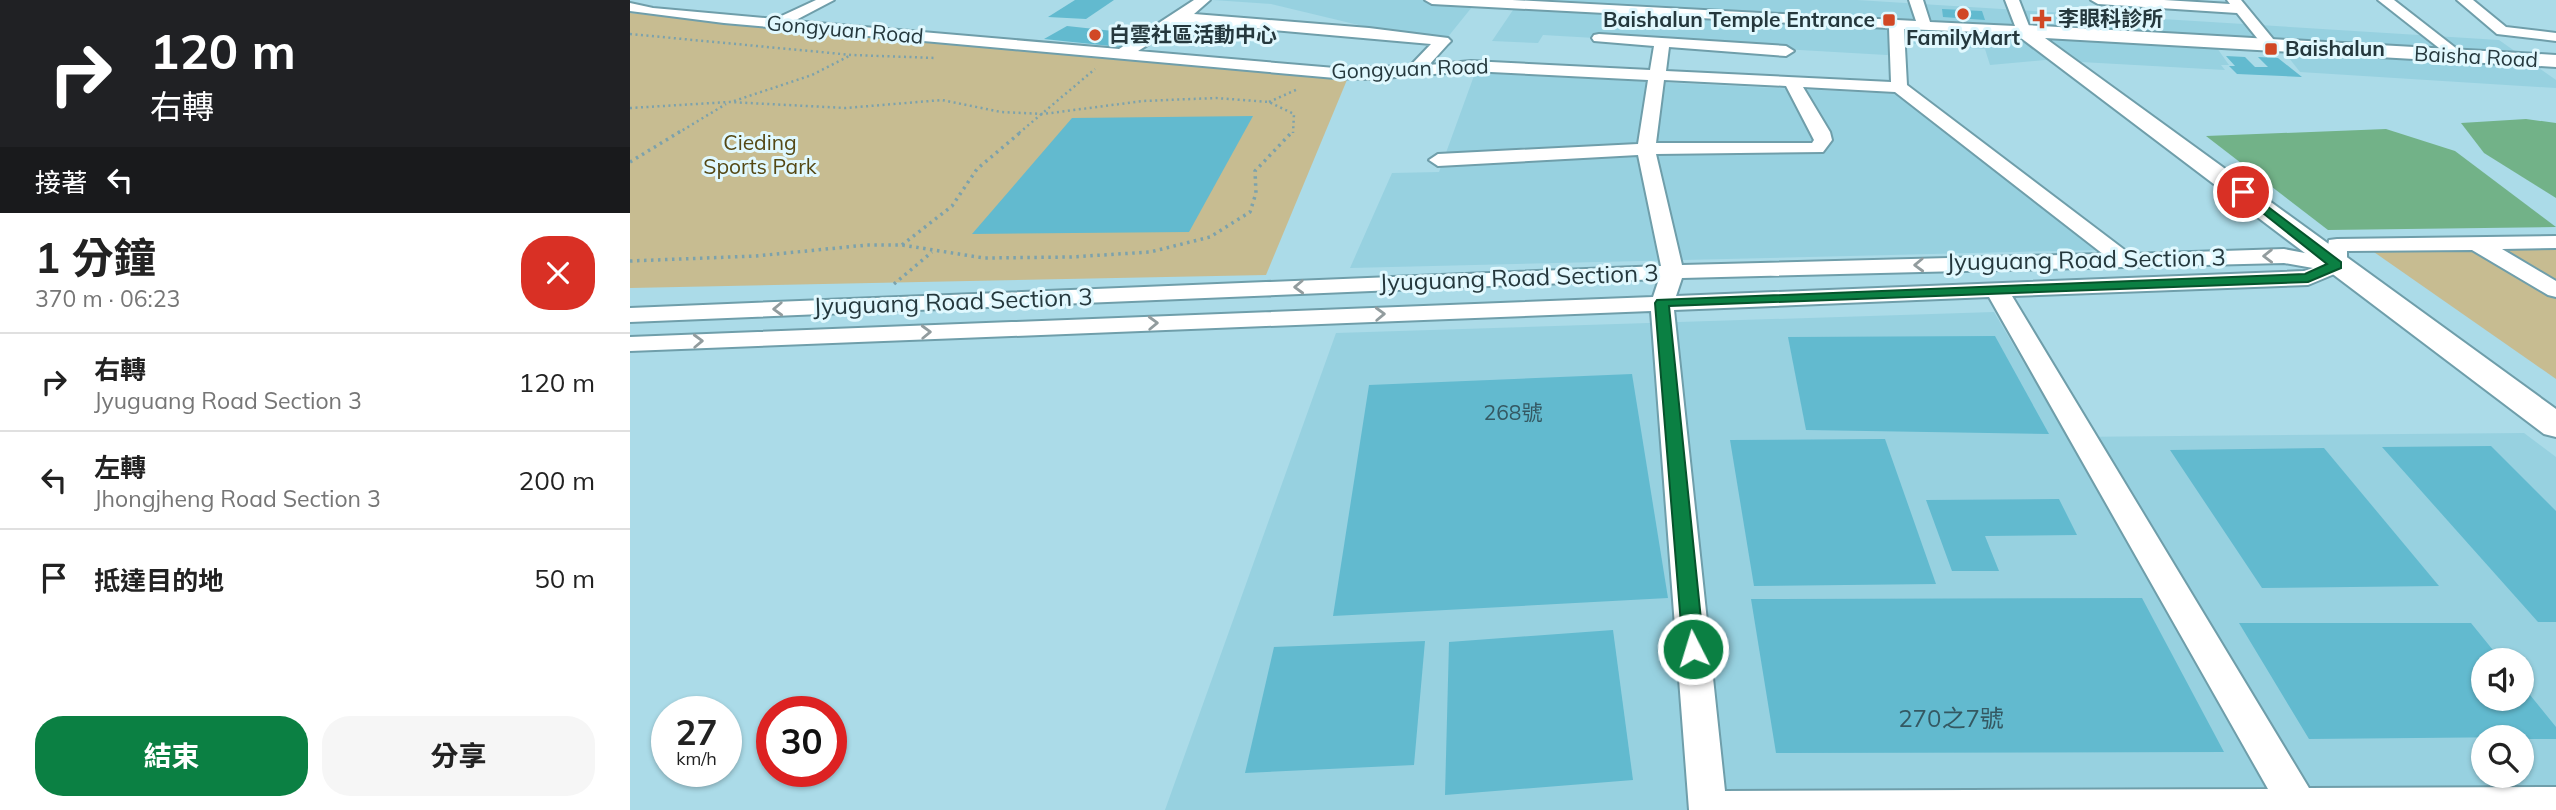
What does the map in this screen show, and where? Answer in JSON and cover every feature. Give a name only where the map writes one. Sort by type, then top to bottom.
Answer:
[{"type":"main road","name":"Baisha Road","points":[[2024,31],[2556,61]]},
{"type":"main road","points":[[2024,31],[2556,426]]},
{"type":"street","points":[[776,24],[827,0]]},
{"type":"street","points":[[1124,53],[1181,18],[1203,0]]},
{"type":"street","name":"Baisha Road","points":[[1432,0],[1652,6],[1735,16],[1785,41],[1896,25],[2024,31]]},
{"type":"street","points":[[1735,16],[1739,0]]},
{"type":"street","points":[[1916,0],[1925,27]]},
{"type":"street","points":[[2012,0],[2024,31]]},
{"type":"street","points":[[2098,0],[2237,4],[2270,45]]},
{"type":"street","points":[[2385,0],[2458,56]]},
{"type":"street","points":[[2464,0],[2502,32],[2556,37]]},
{"type":"street","name":"Gongyuan Road","points":[[630,7],[776,24],[1335,73],[1371,74],[1471,65],[1899,87]]},
{"type":"street","points":[[1181,18],[1343,30],[1443,41],[1417,68]]},
{"type":"street","points":[[1896,25],[1899,87],[2123,259]]},
{"type":"street","points":[[1600,38],[1785,41]]},
{"type":"street","points":[[1662,41],[1646,149],[1673,272],[1662,303],[1708,810],[2300,809],[2556,805]]},
{"type":"street","points":[[1438,160],[1646,149],[1817,148],[1823,140],[1821,132],[1792,82]]},
{"type":"street","points":[[2336,265],[2337,245],[2556,242]]},
{"type":"street","points":[[2475,243],[2556,290]]},
{"type":"street","name":"Jyuguang Road Section 3","points":[[630,315],[1673,272],[2284,256],[2336,265]]},
{"type":"street","name":"Jyuguang Road Section 3","points":[[630,344],[2308,278],[2336,265]]},
{"type":"street","points":[[1997,291],[2300,809]]},
{"type":"path","points":[[630,34],[852,55],[935,58]]},
{"type":"path","points":[[630,162],[729,102],[812,75],[894,34]]},
{"type":"path","points":[[902,245],[952,206],[977,169],[1101,64],[1087,63]]},
{"type":"path","points":[[630,108],[729,102],[846,108],[942,100],[1001,112],[1043,114],[1143,101],[1216,98],[1269,102],[1294,114],[1293,134],[1255,170],[1256,193],[1250,212],[1210,237],[1150,252],[1072,257],[984,258],[902,245],[867,245],[756,256],[630,261]]},
{"type":"path","points":[[874,305],[905,272],[933,251]]},
{"type":"shaded area","points":[[1213,0],[1857,0],[2499,40],[2556,80],[2556,88],[2300,72],[2285,53],[2217,48],[2229,65],[2221,65],[2225,70],[2045,60],[1990,65],[1985,49],[1905,43],[1904,56],[1543,35],[1538,43],[1492,41],[1513,10],[1472,7],[1447,38],[1396,34],[1271,4]]},
{"type":"shaded area","points":[[1475,73],[1898,94],[2098,250],[1350,268],[1392,173],[1439,172]]},
{"type":"shaded area","points":[[2526,119],[2556,123],[2556,198],[2484,153],[2461,123]]},
{"type":"shaded area","points":[[2386,129],[2455,151],[2556,227],[2328,230],[2206,136]]},
{"type":"shaded area","points":[[1994,312],[2067,437],[2524,433],[2556,457],[2556,810],[1165,810],[1336,333]]},
{"type":"green space","name":"Cieding Sports Park","points":[[630,13],[1349,75],[1266,275],[630,288]]},
{"type":"green space","points":[[2556,246],[2556,379],[2371,250]]},
{"type":"building","points":[[1075,0],[1114,0],[1086,19],[1048,17]]},
{"type":"building","name":"FamilyMart","points":[[1942,9],[1982,11],[1985,20],[1943,17]]},
{"type":"building","name":"白雲社區活動中心","points":[[1067,26],[1113,31],[1119,27],[1147,30],[1120,47],[1044,39]]},
{"type":"building","points":[[2226,56],[2245,57],[2255,67],[2268,67],[2258,57],[2278,58],[2302,77],[2237,74],[2229,66],[2235,66]]},
{"type":"building","points":[[1253,116],[1189,232],[972,234],[1072,118]]},
{"type":"building","points":[[1995,336],[2049,434],[1806,430],[1788,337]]},
{"type":"building","points":[[1632,374],[1668,598],[1333,616],[1369,385]]},
{"type":"building","points":[[1885,439],[1936,584],[1754,586],[1730,440]]},
{"type":"building","points":[[2491,446],[2556,511],[2556,622],[2538,622],[2382,447]]},
{"type":"building","points":[[2324,448],[2439,586],[2262,588],[2170,450]]},
{"type":"building","points":[[2059,499],[2077,535],[1985,536],[1999,571],[1952,571],[1926,500]]},
{"type":"building","points":[[2142,598],[2224,752],[1776,753],[1751,599]]},
{"type":"building","points":[[2239,623],[2471,623],[2491,648],[2471,648],[2471,711],[2534,711],[2534,700],[2556,727],[2556,739],[2534,739],[2534,725],[2471,725],[2471,737],[2309,739]]},
{"type":"building","points":[[1613,630],[1633,780],[1445,795],[1449,642]]},
{"type":"building","points":[[1425,641],[1414,765],[1245,773],[1274,647]]},
{"type":"place","name":"FamilyMart","points":[[1963,14]]},
{"type":"place","name":"李眼科診所","points":[[2042,19]]},
{"type":"place","name":"Baishalun Temple Entrance","points":[[1889,20]]},
{"type":"place","name":"白雲社區活動中心","points":[[1095,35]]},
{"type":"place","name":"Baishalun","points":[[2271,49]]},
{"type":"route","points":[[1693,649],[1662,303],[2308,278],[2336,265],[2243,192]]}]
